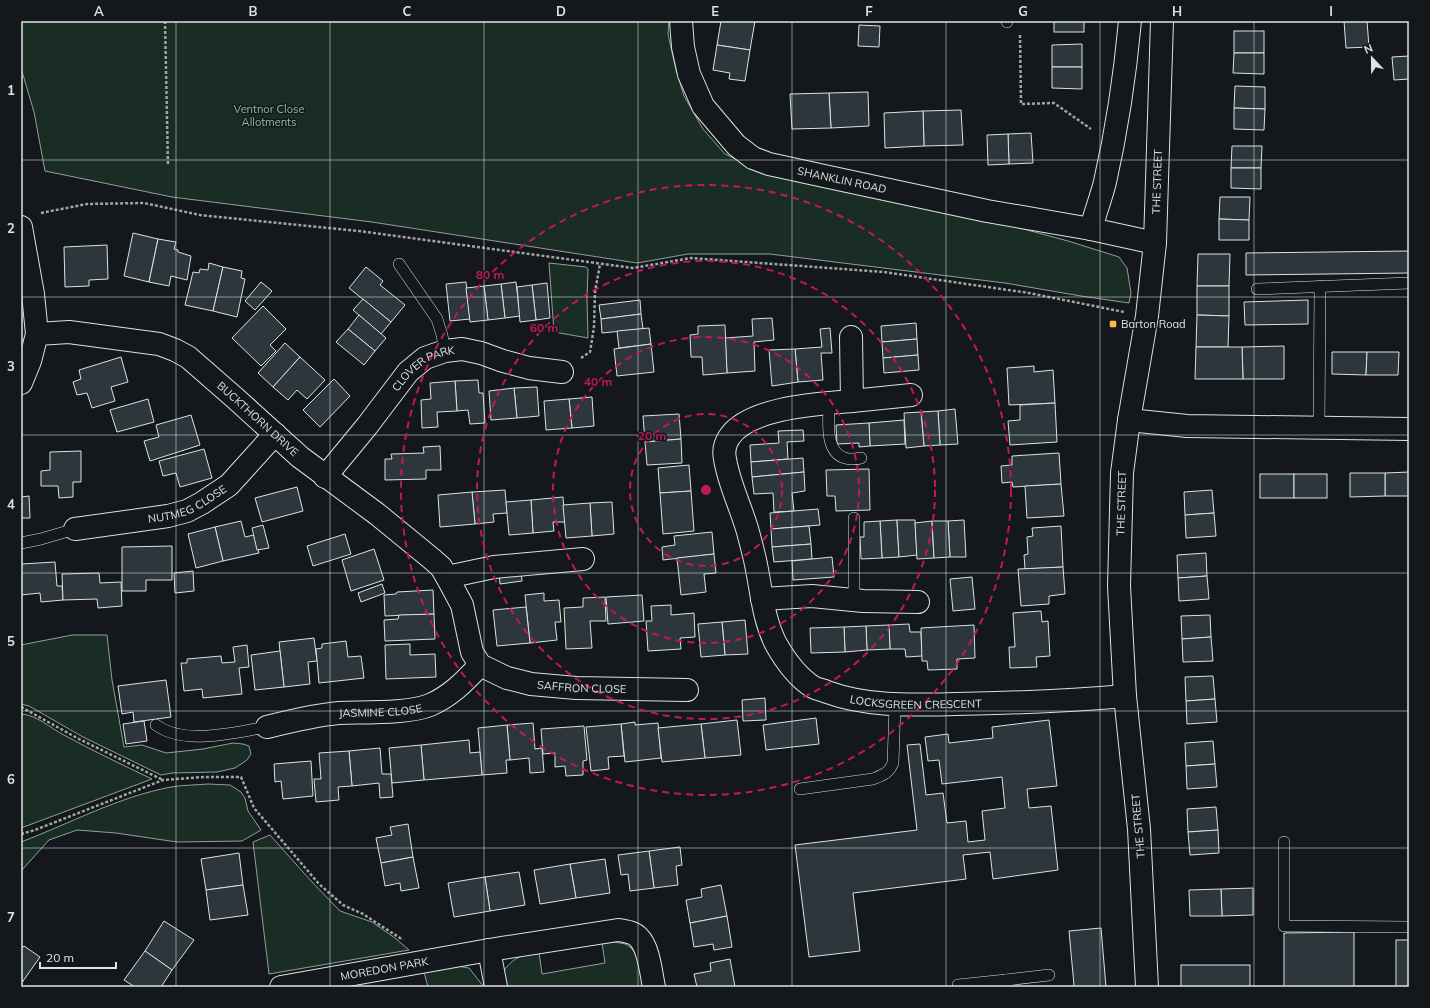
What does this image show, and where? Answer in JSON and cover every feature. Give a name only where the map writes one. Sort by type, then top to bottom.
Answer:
[{"type":"street","name":"SHANKLIN ROAD","points":[[681,21],[683,47],[689,74],[703,106],[736,145],[753,158],[769,164],[980,209],[1091,229],[1155,243]]},
{"type":"street","points":[[1091,229],[1104,182],[1112,144],[1126,58],[1130,21]]},
{"type":"street","name":"THE STREET","points":[[1147,987],[1139,829],[1125,696],[1119,586],[1122,473],[1129,420],[1147,316],[1155,243],[1162,21]]},
{"type":"street","points":[[21,382],[30,361],[37,334],[28,221]]},
{"type":"street","name":"BUCKTHORN DRIVE","points":[[37,334],[68,332],[158,344],[175,350],[188,357],[300,457],[325,477],[377,514],[432,559],[448,577],[462,605],[472,652],[480,665]]},
{"type":"street","points":[[851,337],[852,402]]},
{"type":"street","name":"CLOVER PARK","points":[[325,477],[367,426],[408,372],[425,358],[445,350],[462,349],[481,353],[529,368],[562,372]]},
{"type":"street","name":"LOCKSGREEN CRESCENT","points":[[911,395],[792,408],[751,420],[736,428],[724,446],[725,460],[733,491],[747,530],[757,568],[767,621],[775,643],[786,661],[797,674],[814,687],[844,698],[895,705],[1022,703],[1125,696]]},
{"type":"street","points":[[1129,420],[1187,426],[1409,429]]},
{"type":"street","name":"NUTMEG CLOSE","points":[[75,529],[168,516],[187,511],[229,486],[275,434]]},
{"type":"street","points":[[448,577],[494,567],[583,559]]},
{"type":"street","points":[[762,599],[812,596],[854,600],[918,602]]},
{"type":"street","name":"SAFFRON CLOSE","points":[[480,665],[507,678],[530,684],[576,688],[687,690]]},
{"type":"street","name":"JASMINE CLOSE","points":[[267,727],[305,717],[338,713],[404,710],[429,705],[444,698],[457,689],[480,665]]},
{"type":"street","name":"MOREDON PARK","points":[[281,987],[489,950],[618,930],[628,931],[638,937],[644,946],[654,987]]},
{"type":"street","points":[[489,950],[496,987]]},
{"type":"lane","points":[[399,264],[437,319],[445,350]]},
{"type":"lane","points":[[1257,289],[1409,283]]},
{"type":"lane","points":[[1319,428],[1320,286]]},
{"type":"lane","points":[[829,404],[829,431],[836,453],[847,459],[861,458]]},
{"type":"lane","points":[[854,518],[854,600]]},
{"type":"lane","points":[[21,543],[75,529]]},
{"type":"lane","points":[[800,789],[873,779],[885,775],[893,763],[895,705]]},
{"type":"lane","points":[[156,725],[170,733],[208,736],[267,727]]},
{"type":"lane","points":[[1284,842],[1284,926],[1409,927]]},
{"type":"lane","points":[[958,985],[1006,983],[1048,975]]},
{"type":"path","points":[[165,21],[168,166]]},
{"type":"path","points":[[1007,21],[1021,35],[1021,104],[1054,103],[1112,144]]},
{"type":"path","points":[[28,221],[87,204],[144,203],[200,215],[359,232],[633,268],[690,258],[884,272],[1029,293],[1147,316]]},
{"type":"path","points":[[562,372],[590,352],[594,327],[595,292],[600,264]]},
{"type":"path","points":[[21,707],[79,739],[163,780]]},
{"type":"path","points":[[21,834],[35,830],[163,780],[204,777],[241,777],[254,808],[319,884],[343,905],[363,914],[397,936],[428,961]]},
{"type":"green space","name":"Ventnor Close Allotments","points":[[21,21],[669,21],[668,34],[676,70],[684,96],[703,129],[725,154],[769,175],[1016,227],[1119,257],[1127,268],[1131,293],[1129,303],[1005,283],[770,254],[688,254],[637,263],[372,222],[172,197],[45,171],[34,112],[21,68]]},
{"type":"green space","points":[[549,263],[586,267],[588,269],[588,338],[554,332]]},
{"type":"green space","points":[[72,635],[107,635],[112,680],[124,747],[142,745],[166,753],[203,749],[233,743],[243,744],[249,746],[251,754],[247,760],[235,768],[217,772],[172,773],[161,775],[83,737],[29,706],[21,704],[21,645]]},
{"type":"green space","points":[[21,714],[38,719],[75,741],[152,779],[21,828]]},
{"type":"green space","points":[[185,785],[230,785],[241,792],[245,798],[248,811],[261,830],[242,841],[177,842],[116,833],[77,830],[49,840],[22,870],[21,879],[21,842],[95,811],[151,791]]},
{"type":"green space","points":[[270,835],[340,911],[372,922],[409,950],[269,974],[253,842]]},
{"type":"green space","points":[[615,942],[625,944],[634,951],[639,963],[644,987],[505,987],[503,972],[510,963],[518,958],[539,952],[542,974],[605,963],[602,943]]},
{"type":"green space","points":[[457,966],[469,968],[484,987],[428,987],[424,972]]},
{"type":"building","points":[[721,21],[755,21],[750,50],[717,45]]},
{"type":"building","points":[[1054,21],[1084,21],[1084,32],[1054,32]]},
{"type":"building","points":[[1344,21],[1367,21],[1369,47],[1346,48]]},
{"type":"building","points":[[859,25],[880,26],[879,47],[858,46]]},
{"type":"building","points":[[1234,31],[1264,31],[1264,53],[1234,53]]},
{"type":"building","points":[[1082,44],[1082,67],[1052,67],[1052,45]]},
{"type":"building","points":[[717,45],[750,50],[745,81],[729,79],[730,73],[713,70]]},
{"type":"building","points":[[1234,53],[1264,53],[1264,74],[1233,73]]},
{"type":"building","points":[[1409,56],[1409,79],[1394,80],[1392,57]]},
{"type":"building","points":[[1052,67],[1082,67],[1082,89],[1052,88]]},
{"type":"building","points":[[1235,86],[1265,87],[1265,109],[1234,108]]},
{"type":"building","points":[[868,92],[869,126],[831,128],[829,93]]},
{"type":"building","points":[[829,93],[831,128],[792,129],[790,94]]},
{"type":"building","points":[[1234,108],[1265,109],[1264,130],[1234,129]]},
{"type":"building","points":[[961,110],[963,145],[924,146],[923,111]]},
{"type":"building","points":[[923,111],[924,146],[885,148],[884,113]]},
{"type":"building","points":[[1031,133],[1033,163],[1009,164],[1008,134]]},
{"type":"building","points":[[1008,134],[1009,164],[988,165],[987,135]]},
{"type":"building","points":[[1232,146],[1262,146],[1261,168],[1231,168]]},
{"type":"building","points":[[1231,168],[1261,168],[1261,189],[1231,188]]},
{"type":"building","points":[[1220,197],[1250,197],[1249,220],[1219,219]]},
{"type":"building","points":[[1219,219],[1249,220],[1249,240],[1219,240]]},
{"type":"building","points":[[133,233],[158,239],[149,282],[124,276]]},
{"type":"building","points":[[158,239],[176,242],[174,249],[178,250],[178,252],[191,256],[187,280],[171,276],[169,286],[149,282]]},
{"type":"building","points":[[107,245],[108,279],[89,280],[89,286],[65,287],[64,247]]},
{"type":"building","points":[[1409,251],[1409,273],[1246,275],[1246,253]]},
{"type":"building","points":[[1198,254],[1230,254],[1229,286],[1197,286]]},
{"type":"building","points":[[209,263],[223,267],[213,311],[185,305],[193,272],[199,273],[200,269],[208,270]]},
{"type":"building","points":[[223,267],[242,271],[241,278],[245,279],[237,317],[213,311]]},
{"type":"building","points":[[366,267],[383,281],[380,285],[405,305],[391,322],[349,288]]},
{"type":"building","points":[[261,282],[272,291],[255,310],[245,301]]},
{"type":"building","points":[[466,282],[470,319],[450,321],[446,284]]},
{"type":"building","points":[[516,282],[520,316],[505,318],[501,284]]},
{"type":"building","points":[[547,283],[550,318],[536,320],[532,285]]},
{"type":"building","points":[[501,284],[505,318],[488,320],[484,286]]},
{"type":"building","points":[[532,285],[536,320],[520,322],[517,287]]},
{"type":"building","points":[[484,286],[488,320],[470,322],[466,288]]},
{"type":"building","points":[[1197,286],[1229,286],[1229,316],[1197,315]]},
{"type":"building","points":[[363,299],[391,322],[381,334],[353,310]]},
{"type":"building","points":[[640,300],[641,314],[601,319],[599,305]]},
{"type":"building","points":[[1308,300],[1308,324],[1245,325],[1244,302]]},
{"type":"building","points":[[263,306],[286,329],[270,345],[276,351],[261,366],[232,338]]},
{"type":"building","points":[[641,314],[643,329],[602,333],[601,319]]},
{"type":"building","points":[[359,315],[386,338],[375,351],[348,329]]},
{"type":"building","points":[[1197,315],[1229,316],[1228,347],[1196,347]]},
{"type":"building","points":[[772,318],[774,340],[754,342],[755,371],[727,373],[725,338],[753,336],[752,319]]},
{"type":"building","points":[[916,323],[917,339],[882,342],[881,326]]},
{"type":"building","points":[[725,325],[727,373],[703,375],[702,357],[691,357],[690,335],[698,334],[698,326]]},
{"type":"building","points":[[649,328],[651,344],[619,348],[617,331]]},
{"type":"building","points":[[830,328],[832,353],[821,353],[823,380],[798,382],[795,349],[822,347],[820,329]]},
{"type":"building","points":[[348,329],[375,351],[364,365],[336,342]]},
{"type":"building","points":[[917,339],[918,355],[883,358],[882,342]]},
{"type":"building","points":[[285,343],[300,357],[273,387],[258,373]]},
{"type":"building","points":[[651,344],[654,372],[617,376],[614,349]]},
{"type":"building","points":[[1284,346],[1284,379],[1243,379],[1242,347]]},
{"type":"building","points":[[1196,347],[1242,347],[1243,379],[1195,379]]},
{"type":"building","points":[[795,349],[798,382],[772,386],[769,350]]},
{"type":"building","points":[[1332,352],[1367,352],[1366,375],[1332,374]]},
{"type":"building","points":[[1367,352],[1399,352],[1398,375],[1366,375]]},
{"type":"building","points":[[918,355],[919,370],[884,373],[883,358]]},
{"type":"building","points":[[121,357],[128,382],[111,387],[115,401],[92,408],[87,393],[77,395],[73,382],[81,379],[79,370]]},
{"type":"building","points":[[300,357],[325,380],[307,399],[297,390],[288,400],[273,387]]},
{"type":"building","points":[[1034,366],[1034,372],[1053,370],[1055,403],[1009,405],[1007,368]]},
{"type":"building","points":[[334,379],[350,396],[320,427],[303,410]]},
{"type":"building","points":[[478,380],[479,393],[483,393],[485,423],[470,424],[468,410],[457,411],[455,381]]},
{"type":"building","points":[[455,381],[457,411],[437,412],[438,427],[422,428],[421,400],[431,399],[430,383]]},
{"type":"building","points":[[537,387],[539,416],[517,418],[514,388]]},
{"type":"building","points":[[514,388],[517,418],[491,420],[489,391]]},
{"type":"building","points":[[592,397],[594,426],[572,428],[569,399]]},
{"type":"building","points":[[148,399],[154,422],[117,432],[110,410]]},
{"type":"building","points":[[569,399],[572,428],[546,430],[544,401]]},
{"type":"building","points":[[1055,403],[1057,442],[1010,445],[1008,421],[1020,420],[1020,405]]},
{"type":"building","points":[[955,409],[958,444],[940,445],[938,411]]},
{"type":"building","points":[[938,411],[940,445],[924,446],[921,412]]},
{"type":"building","points":[[921,412],[924,446],[906,448],[904,413]]},
{"type":"building","points":[[679,414],[681,439],[645,442],[643,416]]},
{"type":"building","points":[[191,415],[200,445],[150,461],[144,441],[159,437],[156,425]]},
{"type":"building","points":[[904,420],[905,444],[870,446],[869,423]]},
{"type":"building","points":[[869,423],[870,446],[859,447],[859,443],[837,444],[836,425]]},
{"type":"building","points":[[803,430],[804,441],[787,442],[788,459],[751,462],[750,445],[779,443],[778,431]]},
{"type":"building","points":[[681,439],[682,463],[647,465],[645,442]]},
{"type":"building","points":[[440,446],[441,470],[426,470],[426,479],[385,480],[385,459],[392,459],[391,454],[424,453],[423,447]]},
{"type":"building","points":[[204,449],[212,478],[180,487],[176,473],[163,476],[159,461]]},
{"type":"building","points":[[81,451],[81,482],[73,482],[73,497],[59,498],[58,486],[41,486],[41,471],[50,470],[50,452]]},
{"type":"building","points":[[1059,453],[1061,484],[1013,487],[1012,482],[1002,483],[1001,466],[1012,465],[1012,456]]},
{"type":"building","points":[[803,458],[804,472],[752,477],[751,462]]},
{"type":"building","points":[[689,465],[691,491],[660,493],[658,468]]},
{"type":"building","points":[[869,469],[870,510],[836,511],[835,496],[827,496],[826,470]]},
{"type":"building","points":[[804,472],[805,491],[792,493],[794,511],[774,512],[773,493],[754,494],[752,477]]},
{"type":"building","points":[[1409,472],[1409,496],[1385,496],[1385,473]]},
{"type":"building","points":[[1350,473],[1385,473],[1385,496],[1350,497]]},
{"type":"building","points":[[1260,474],[1294,474],[1294,498],[1260,498]]},
{"type":"building","points":[[1294,474],[1327,474],[1327,498],[1294,498]]},
{"type":"building","points":[[1061,484],[1064,516],[1027,518],[1025,486]]},
{"type":"building","points":[[297,487],[303,511],[262,522],[255,498]]},
{"type":"building","points":[[505,490],[507,513],[493,514],[494,522],[475,524],[472,492]]},
{"type":"building","points":[[1212,490],[1214,513],[1185,515],[1184,492]]},
{"type":"building","points":[[691,491],[694,531],[663,534],[660,493]]},
{"type":"building","points":[[472,492],[475,524],[440,527],[438,495]]},
{"type":"building","points":[[29,496],[30,518],[21,518],[21,497]]},
{"type":"building","points":[[563,497],[565,522],[553,522],[554,531],[533,533],[531,500]]},
{"type":"building","points":[[531,500],[533,533],[509,535],[506,502]]},
{"type":"building","points":[[612,502],[614,534],[592,536],[590,503]]},
{"type":"building","points":[[590,503],[592,536],[566,538],[563,505]]},
{"type":"building","points":[[818,509],[820,525],[771,529],[770,513]]},
{"type":"building","points":[[1214,513],[1216,536],[1186,538],[1185,515]]},
{"type":"building","points":[[897,520],[899,557],[882,558],[880,521]]},
{"type":"building","points":[[897,520],[915,520],[917,555],[899,557]]},
{"type":"building","points":[[964,520],[966,557],[950,557],[948,521]]},
{"type":"building","points":[[241,521],[245,537],[254,535],[259,553],[223,561],[215,527]]},
{"type":"building","points":[[880,521],[882,558],[861,559],[860,537],[864,537],[864,522]]},
{"type":"building","points":[[932,521],[934,558],[917,559],[915,523]]},
{"type":"building","points":[[932,521],[948,521],[950,557],[934,558]]},
{"type":"building","points":[[263,525],[269,548],[257,550],[252,528]]},
{"type":"building","points":[[809,526],[811,544],[772,547],[771,529]]},
{"type":"building","points":[[1061,526],[1063,567],[1025,569],[1024,555],[1028,554],[1027,537],[1033,536],[1032,528]]},
{"type":"building","points":[[215,527],[223,561],[196,568],[188,534]]},
{"type":"building","points":[[712,532],[714,554],[663,560],[662,547],[675,545],[674,536]]},
{"type":"building","points":[[345,534],[351,554],[313,566],[307,546]]},
{"type":"building","points":[[811,544],[812,559],[774,562],[772,547]]},
{"type":"building","points":[[172,546],[172,580],[146,580],[146,591],[122,591],[122,547]]},
{"type":"building","points":[[374,549],[384,580],[351,591],[342,560]]},
{"type":"building","points":[[1206,553],[1207,576],[1178,578],[1177,555]]},
{"type":"building","points":[[714,554],[716,573],[704,574],[706,592],[681,595],[677,558]]},
{"type":"building","points":[[832,557],[834,577],[793,580],[792,561]]},
{"type":"building","points":[[55,562],[57,586],[62,586],[63,600],[41,602],[40,593],[21,595],[21,564]]},
{"type":"building","points":[[1063,567],[1065,594],[1049,596],[1049,604],[1021,606],[1018,569]]},
{"type":"building","points":[[521,570],[522,581],[500,584],[499,572]]},
{"type":"building","points":[[193,571],[194,591],[175,593],[174,573]]},
{"type":"building","points":[[99,573],[100,583],[121,582],[122,606],[98,608],[97,599],[63,600],[62,574]]},
{"type":"building","points":[[1207,576],[1209,599],[1179,601],[1178,578]]},
{"type":"building","points":[[972,577],[975,609],[953,611],[950,579]]},
{"type":"building","points":[[382,584],[385,593],[361,602],[358,593]]},
{"type":"building","points":[[433,590],[434,614],[385,616],[384,595],[396,594],[397,592]]},
{"type":"building","points":[[544,593],[544,601],[559,600],[561,622],[555,622],[557,640],[530,643],[525,595]]},
{"type":"building","points":[[642,595],[644,621],[608,624],[606,597]]},
{"type":"building","points":[[605,597],[606,621],[590,621],[592,648],[566,649],[564,608],[583,607],[583,598]]},
{"type":"building","points":[[671,605],[671,615],[694,613],[695,637],[680,638],[681,649],[648,651],[646,621],[652,621],[651,606]]},
{"type":"building","points":[[526,607],[530,643],[497,646],[493,610]]},
{"type":"building","points":[[1041,611],[1042,622],[1048,621],[1050,656],[1036,657],[1037,667],[1010,668],[1009,647],[1015,647],[1013,613]]},
{"type":"building","points":[[434,614],[435,639],[385,641],[384,620],[398,619],[399,615]]},
{"type":"building","points":[[1210,615],[1211,637],[1182,639],[1181,616]]},
{"type":"building","points":[[745,620],[748,654],[725,655],[722,622]]},
{"type":"building","points":[[722,622],[725,655],[701,657],[698,624]]},
{"type":"building","points":[[909,624],[910,632],[921,632],[922,656],[906,657],[905,649],[890,649],[889,625]]},
{"type":"building","points":[[889,625],[890,649],[867,650],[866,626]]},
{"type":"building","points":[[974,625],[975,658],[957,659],[957,669],[928,670],[927,661],[922,661],[921,628]]},
{"type":"building","points":[[866,626],[867,650],[845,652],[844,627]]},
{"type":"building","points":[[844,627],[845,652],[811,653],[810,628]]},
{"type":"building","points":[[1211,637],[1213,661],[1183,662],[1182,639]]},
{"type":"building","points":[[314,638],[317,661],[308,662],[310,684],[284,687],[279,642]]},
{"type":"building","points":[[346,641],[348,657],[361,656],[364,678],[319,683],[316,649],[322,648],[322,644]]},
{"type":"building","points":[[410,644],[410,655],[435,654],[436,677],[386,679],[385,645]]},
{"type":"building","points":[[247,645],[249,667],[239,668],[242,694],[203,698],[202,689],[184,691],[181,663],[187,663],[187,659],[221,656],[222,663],[235,662],[233,647]]},
{"type":"building","points":[[280,651],[284,687],[255,690],[251,655]]},
{"type":"building","points":[[1213,676],[1215,699],[1186,701],[1185,677]]},
{"type":"building","points":[[166,680],[171,717],[134,722],[133,712],[122,714],[118,686]]},
{"type":"building","points":[[765,698],[766,720],[743,721],[742,700]]},
{"type":"building","points":[[1215,699],[1217,722],[1187,724],[1186,701]]},
{"type":"building","points":[[816,718],[819,744],[766,750],[763,725]]},
{"type":"building","points":[[737,720],[741,755],[705,758],[701,724]]},
{"type":"building","points":[[1049,720],[1057,786],[1027,789],[1029,808],[1051,806],[1058,870],[993,879],[990,852],[963,855],[966,879],[853,893],[860,951],[809,957],[795,845],[917,830],[907,745],[920,744],[926,795],[943,793],[947,823],[966,821],[968,842],[985,840],[982,811],[1005,808],[1002,777],[942,784],[939,760],[928,761],[925,737],[948,734],[949,743],[993,738],[992,727]]},
{"type":"building","points":[[144,721],[147,741],[126,744],[123,724]]},
{"type":"building","points":[[635,722],[635,725],[658,723],[661,758],[625,762],[621,724]]},
{"type":"building","points":[[533,723],[535,749],[542,748],[544,772],[530,773],[529,758],[510,760],[507,725]]},
{"type":"building","points":[[621,724],[624,756],[608,757],[609,769],[591,771],[586,727]]},
{"type":"building","points":[[701,724],[705,758],[662,762],[658,728]]},
{"type":"building","points":[[507,725],[510,760],[506,760],[507,773],[482,775],[478,728]]},
{"type":"building","points":[[584,726],[587,760],[583,761],[583,775],[566,776],[565,766],[555,767],[555,753],[543,754],[541,729]]},
{"type":"building","points":[[469,740],[470,753],[480,752],[482,775],[424,780],[421,745]]},
{"type":"building","points":[[1213,741],[1215,764],[1186,766],[1185,743]]},
{"type":"building","points":[[421,745],[424,780],[392,783],[389,748]]},
{"type":"building","points":[[380,748],[382,774],[391,774],[393,797],[380,798],[379,783],[352,786],[349,751]]},
{"type":"building","points":[[349,751],[352,786],[338,787],[339,800],[316,802],[314,779],[321,779],[319,753]]},
{"type":"building","points":[[311,761],[313,796],[283,799],[281,781],[275,782],[274,764]]},
{"type":"building","points":[[1215,764],[1217,787],[1187,789],[1186,766]]},
{"type":"building","points":[[1216,807],[1218,830],[1188,832],[1187,809]]},
{"type":"building","points":[[408,824],[413,857],[381,863],[376,838],[392,835],[390,827]]},
{"type":"building","points":[[1218,830],[1219,853],[1190,855],[1188,832]]},
{"type":"building","points":[[680,847],[682,865],[676,866],[678,885],[654,888],[649,851]]},
{"type":"building","points":[[649,851],[654,888],[630,891],[628,874],[621,875],[618,855]]},
{"type":"building","points":[[239,853],[243,885],[206,890],[201,859]]},
{"type":"building","points":[[413,857],[419,888],[401,891],[400,883],[385,886],[381,863]]},
{"type":"building","points":[[605,859],[610,893],[576,898],[570,864]]},
{"type":"building","points":[[570,864],[576,898],[540,904],[534,870]]},
{"type":"building","points":[[519,872],[525,905],[490,911],[485,877]]},
{"type":"building","points":[[485,877],[490,911],[454,917],[448,883]]},
{"type":"building","points":[[243,885],[248,915],[210,920],[206,890]]},
{"type":"building","points":[[721,885],[727,916],[690,923],[686,900],[702,897],[701,889]]},
{"type":"building","points":[[1253,888],[1253,915],[1222,916],[1221,889]]},
{"type":"building","points":[[1221,889],[1222,916],[1190,916],[1189,890]]},
{"type":"building","points":[[727,916],[732,947],[714,950],[713,944],[694,947],[690,923]]},
{"type":"building","points":[[164,921],[194,940],[172,970],[145,951]]},
{"type":"building","points":[[1101,928],[1106,987],[1072,987],[1074,985],[1069,931]]},
{"type":"building","points":[[1354,932],[1354,987],[1284,987],[1284,933]]},
{"type":"building","points":[[1396,940],[1409,940],[1409,987],[1396,987]]},
{"type":"building","points":[[24,946],[40,957],[21,984],[21,949]]},
{"type":"building","points":[[145,951],[172,970],[161,987],[135,987],[124,980]]},
{"type":"building","points":[[730,959],[735,987],[697,987],[694,974],[711,971],[710,963]]},
{"type":"building","points":[[1181,965],[1250,965],[1250,987],[1181,987]]},
{"type":"place","name":"Barton Road","points":[[1113,324]]}]
